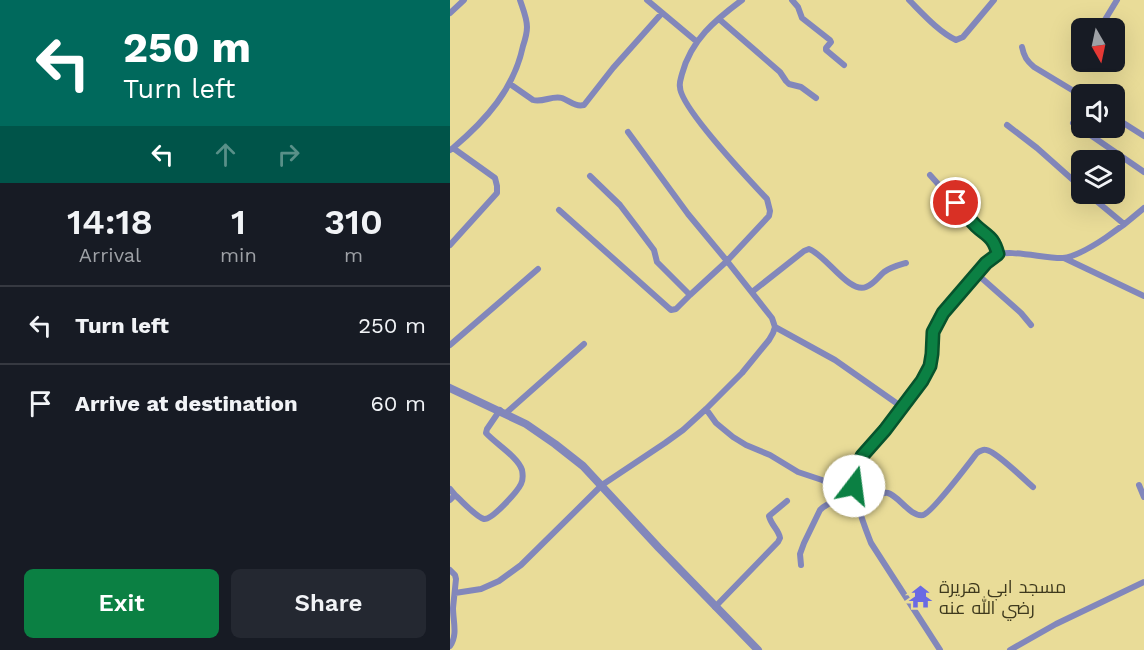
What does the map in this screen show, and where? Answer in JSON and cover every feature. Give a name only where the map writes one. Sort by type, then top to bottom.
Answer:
[{"type":"street","points":[[450,13],[464,0]]},
{"type":"street","points":[[450,245],[497,193],[495,178],[451,149],[493,107],[510,84],[520,63],[527,27],[520,0]]},
{"type":"street","points":[[647,0],[696,41]]},
{"type":"street","points":[[560,210],[671,310],[676,309],[727,261],[769,216],[767,199],[692,112],[681,95],[680,88],[684,66],[696,41],[742,0]]},
{"type":"street","points":[[792,0],[798,7],[802,18],[830,40],[826,50],[844,66]]},
{"type":"street","points":[[909,0],[956,40],[963,37],[994,0]]},
{"type":"street","points":[[1106,18],[1117,0]]},
{"type":"street","points":[[510,84],[536,102],[560,98],[576,106],[584,105],[613,68],[662,13]]},
{"type":"street","points":[[719,19],[780,72],[789,84],[801,87],[816,98]]},
{"type":"street","points":[[1022,47],[1024,57],[1028,62],[1071,89]]},
{"type":"street","points":[[1007,124],[1071,178]]},
{"type":"street","points":[[1125,124],[1144,136]]},
{"type":"street","points":[[455,593],[482,589],[499,581],[520,565],[602,485],[665,443],[706,410],[742,373],[773,333],[775,327],[772,318],[688,214],[628,132]]},
{"type":"street","points":[[1095,138],[1144,172]]},
{"type":"street","points":[[930,175],[975,225],[990,236],[998,254]]},
{"type":"street","points":[[590,176],[636,226],[654,250],[657,262],[690,295]]},
{"type":"street","points":[[1100,204],[1124,224]]},
{"type":"street","points":[[940,650],[913,612],[871,543],[854,486],[855,473],[862,456],[922,381],[930,366],[933,332],[943,313],[998,254],[1064,258],[1091,246],[1144,208]]},
{"type":"street","points":[[1136,215],[1144,221]]},
{"type":"street","points":[[752,292],[809,249],[850,284],[859,288],[872,283],[893,267],[906,263]]},
{"type":"street","points":[[1064,258],[1144,296]]},
{"type":"street","points":[[450,345],[538,269]]},
{"type":"street","points":[[977,274],[1021,313],[1031,325]]},
{"type":"street","points":[[775,327],[835,360],[902,407]]},
{"type":"street","points":[[450,489],[453,497],[484,519],[489,519],[504,504],[522,483],[523,475],[514,458],[486,433],[487,429],[503,412],[584,344]]},
{"type":"street","points":[[450,388],[526,424],[583,466],[758,650]]},
{"type":"street","points":[[706,410],[716,423],[733,437],[798,472],[822,480],[834,487],[844,503]]},
{"type":"street","points":[[801,565],[800,555],[804,543],[820,510],[830,504],[844,503],[859,506],[886,493],[891,494],[919,515],[924,515],[933,508],[977,453],[984,449],[998,456],[1033,487]]},
{"type":"street","points":[[1139,485],[1144,497]]},
{"type":"street","points":[[715,607],[778,542],[779,534],[769,516],[787,501]]},
{"type":"street","points":[[450,570],[456,579],[452,608],[454,629],[451,644],[459,650]]},
{"type":"street","points":[[1010,650],[1056,624],[1144,582]]},
{"type":"place","name":"مسجد ابي هريرة رضي الله عنه","points":[[921,596]]},
{"type":"route","points":[[854,486],[855,473],[862,456],[885,430],[922,381],[930,366],[933,332],[943,313],[986,263],[998,254],[990,236],[975,225],[956,203]]}]
